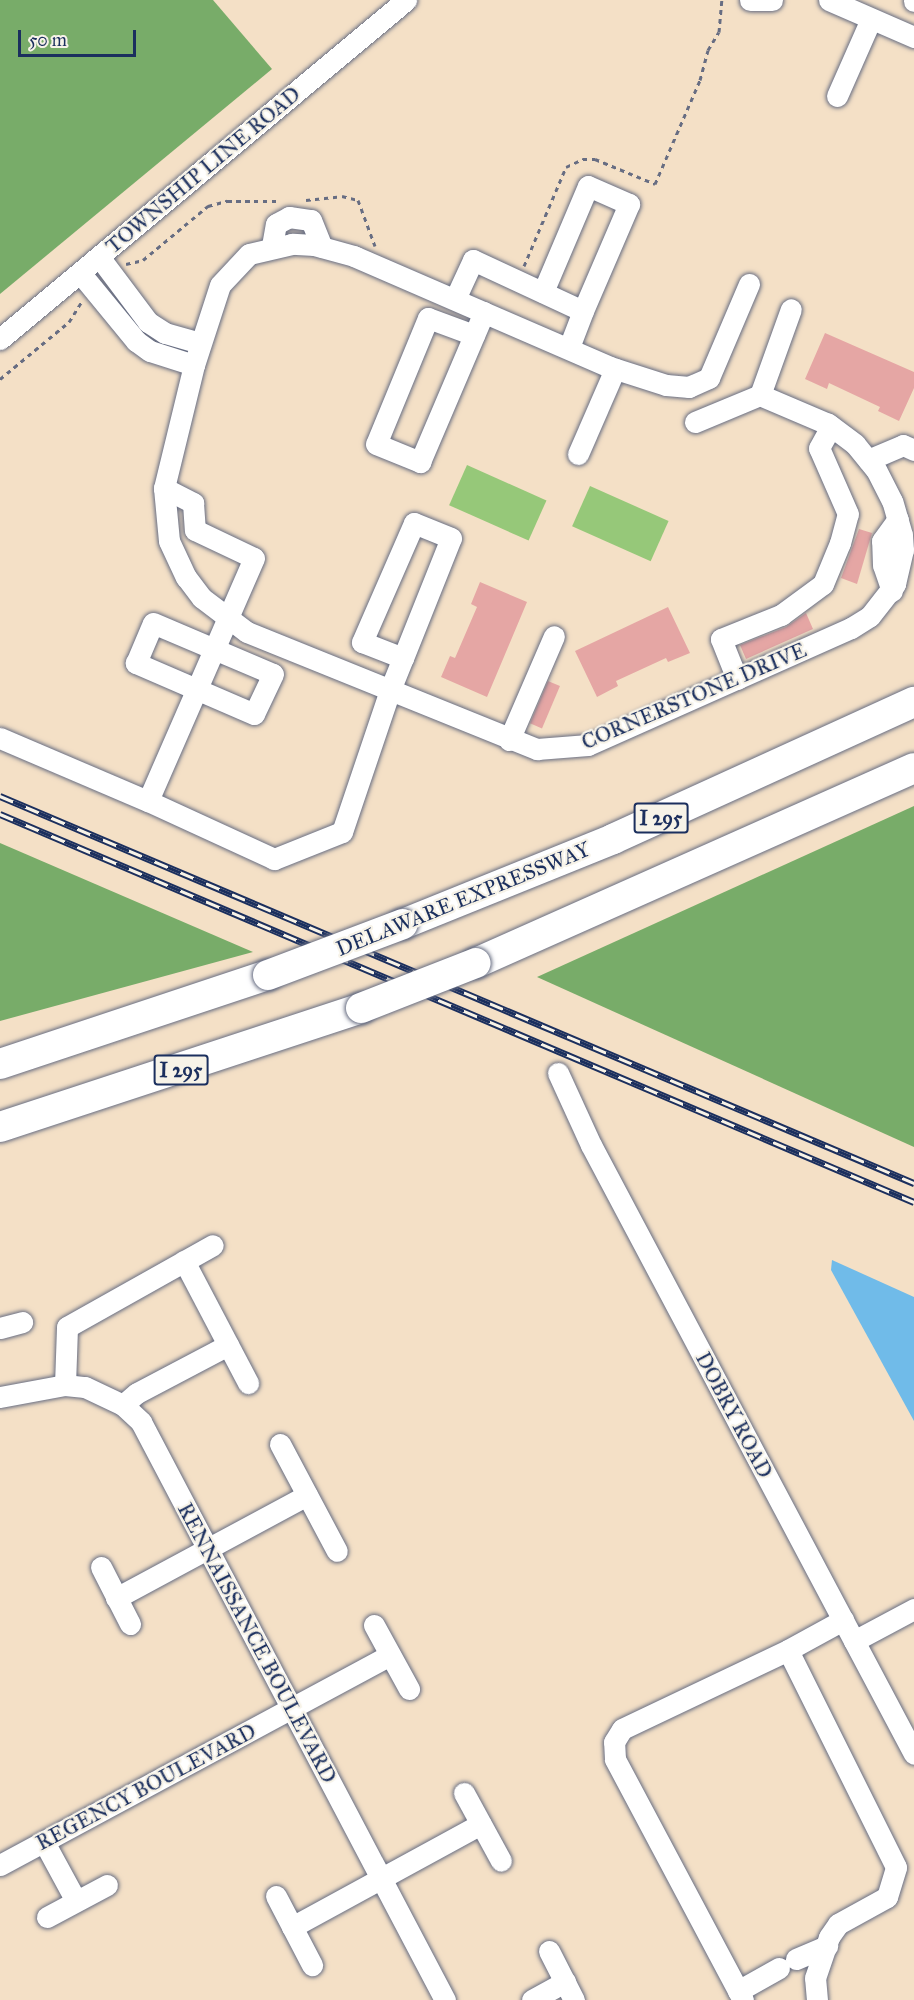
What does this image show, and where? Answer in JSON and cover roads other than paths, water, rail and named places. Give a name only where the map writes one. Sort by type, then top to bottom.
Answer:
[{"type":"highway","name":"DELAWARE EXPRESSWAY","points":[[0,1064],[268,975],[403,924],[613,839],[914,702]]},
{"type":"highway","name":"I 295","points":[[0,1127],[361,1008],[476,963],[914,768]]},
{"type":"street","name":"TOWNSHIP LINE ROAD","points":[[0,339],[87,282],[100,258],[406,0]]},
{"type":"street","points":[[750,0],[772,0]]},
{"type":"street","points":[[830,0],[914,37]]},
{"type":"street","points":[[837,96],[872,19]]},
{"type":"street","points":[[543,292],[588,186],[629,204],[569,348]]},
{"type":"street","name":"CORNERSTONE DRIVE","points":[[455,299],[354,256],[322,247],[311,220],[289,217],[276,224],[272,246],[249,254],[232,268],[220,285],[200,343],[164,488],[164,514],[174,556],[202,598],[228,620],[247,632],[509,740],[547,751],[588,745],[851,628],[870,616],[900,586]]},
{"type":"street","points":[[100,258],[148,322],[165,333],[200,343]]},
{"type":"street","points":[[583,310],[473,260],[455,299],[615,369],[666,385],[689,387],[710,378],[749,284]]},
{"type":"street","points":[[87,282],[136,341],[150,351],[194,365]]},
{"type":"street","points":[[695,423],[760,395],[791,309]]},
{"type":"street","points":[[474,335],[428,318],[376,444],[420,462],[484,312]]},
{"type":"street","points":[[578,454],[615,369]]},
{"type":"street","points":[[760,395],[831,426],[851,439],[868,460],[898,519],[882,541],[883,565],[900,586]]},
{"type":"street","points":[[737,680],[721,639],[781,615],[823,584],[840,543],[848,514],[819,448],[831,426]]},
{"type":"street","points":[[868,460],[903,445],[914,450]]},
{"type":"street","points":[[148,801],[254,558],[195,530],[193,503],[164,488]]},
{"type":"street","points":[[0,738],[148,801],[274,859],[342,832],[390,690],[403,658],[451,538],[414,523],[362,642],[403,658]]},
{"type":"street","points":[[153,623],[216,648],[273,674],[254,714],[136,663],[153,623]]},
{"type":"street","points":[[509,740],[554,636]]},
{"type":"street","name":"DOBRY ROAD","points":[[558,1073],[596,1154],[914,1754]]},
{"type":"street","points":[[65,1384],[67,1327],[213,1245]]},
{"type":"street","points":[[184,1261],[248,1383]]},
{"type":"street","points":[[0,1328],[22,1322]]},
{"type":"street","points":[[123,1405],[137,1393],[228,1345]]},
{"type":"street","name":"RENNAISSANCE BOULEVARD","points":[[0,1398],[65,1384],[86,1387],[123,1405],[141,1422],[445,2000]]},
{"type":"street","points":[[280,1444],[338,1551]]},
{"type":"street","points":[[116,1598],[307,1495]]},
{"type":"street","points":[[101,1567],[130,1624]]},
{"type":"street","points":[[854,1641],[914,1610]]},
{"type":"street","points":[[827,1946],[788,1964],[741,1995],[615,1758],[614,1742],[622,1729],[788,1650],[843,1620]]},
{"type":"street","points":[[374,1625],[409,1689]]},
{"type":"street","points":[[788,1650],[896,1867],[887,1897],[838,1924],[815,1978],[817,2000]]},
{"type":"street","name":"REGENCY BOULEVARD","points":[[0,1865],[292,1710],[390,1655]]},
{"type":"street","points":[[464,1793],[501,1861]]},
{"type":"street","points":[[292,1927],[481,1824]]},
{"type":"street","points":[[44,1842],[76,1901]]},
{"type":"street","points":[[47,1917],[107,1885]]},
{"type":"street","points":[[276,1896],[312,1965]]},
{"type":"street","points":[[532,2000],[570,1991],[549,1951]]},
{"type":"water","points":[[832,1260],[914,1297],[914,1421],[831,1270]]},
{"type":"railway","points":[[0,796],[914,1183]]},
{"type":"railway","points":[[0,814],[914,1202]]}]
